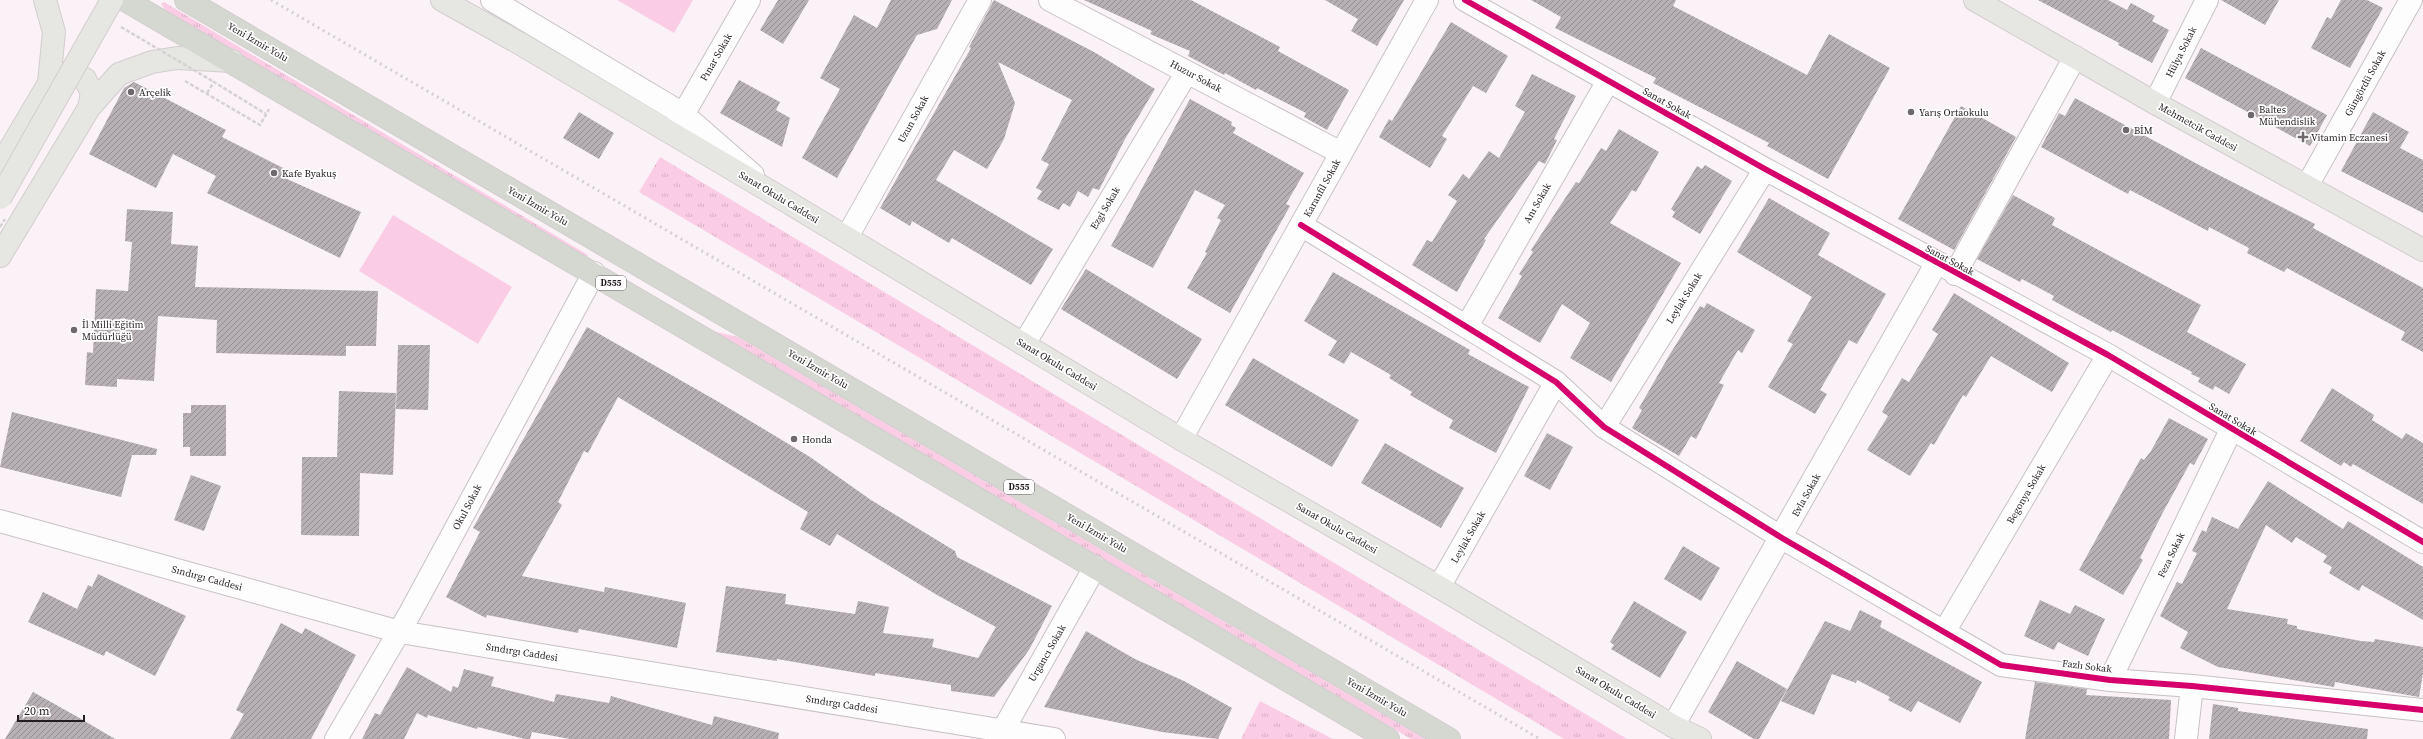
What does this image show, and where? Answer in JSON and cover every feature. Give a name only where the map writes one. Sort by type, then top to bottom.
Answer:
[{"type":"highway","name":"D555","points":[[125,0],[232,61],[1388,739]]},
{"type":"highway","name":"Yeni İzmir Yolu","points":[[186,0],[1449,739]]},
{"type":"highway","points":[[594,273],[609,247]]},
{"type":"main road","points":[[45,0],[54,32],[49,83]]},
{"type":"main road","points":[[0,198],[112,0]]},
{"type":"main road","name":"Sanat Okulu Caddesi","points":[[442,0],[519,43],[776,195],[1181,439],[1439,587],[1679,732],[1700,739]]},
{"type":"main road","name":"Mehmetcik Caddesi","points":[[1980,1],[2155,103],[2423,250]]},
{"type":"main road","points":[[89,108],[119,74],[152,62],[177,58],[232,61]]},
{"type":"main road","points":[[0,166],[49,83],[62,74],[78,74],[90,85],[92,101],[89,108],[0,256]]},
{"type":"street","points":[[492,0],[683,114],[776,195]]},
{"type":"street","name":"Pınar Sokak","points":[[671,134],[749,0]]},
{"type":"street","name":"Uzun Sokak","points":[[846,237],[980,0]]},
{"type":"street","name":"Huzur Sokak","points":[[1050,0],[1341,153]]},
{"type":"street","name":"Karanfil Sokak","points":[[1181,439],[1427,0]]},
{"type":"street","name":"Sanat Sokak","points":[[1465,0],[1936,264],[2108,355],[2231,430],[2423,542]]},
{"type":"street","name":"Hülya Sokak","points":[[2155,103],[2207,0]]},
{"type":"street","name":"Güngördü Sokak","points":[[2307,186],[2411,0]]},
{"type":"street","points":[[1955,274],[2074,57]]},
{"type":"street","name":"Ezgi Sokak","points":[[1024,344],[1187,72]]},
{"type":"street","name":"Anı Sokak","points":[[1467,326],[1608,81]]},
{"type":"street","name":"Leylak Sokak","points":[[1604,427],[1765,169]]},
{"type":"street","name":"Fazlı Sokak","points":[[1301,225],[1556,382],[1604,427],[1782,538],[2001,665],[2110,680],[2192,686],[2423,710]]},
{"type":"street","name":"Evla Sokak","points":[[1679,732],[1782,538],[1936,264]]},
{"type":"street","name":"Okul Sokak","points":[[336,739],[400,632],[594,273]]},
{"type":"street","name":"Begonya Sokak","points":[[1944,632],[2108,355]]},
{"type":"street","name":"Leylak Sokak","points":[[1439,587],[1556,382]]},
{"type":"street","name":"Feza Sokak","points":[[2110,680],[2231,430]]},
{"type":"street","name":"Sındırgı Caddesi","points":[[0,521],[400,632],[1000,735],[1054,739]]},
{"type":"street","name":"Urgancı Sokak","points":[[1000,735],[1095,567]]},
{"type":"street","points":[[2186,739],[2192,686]]},
{"type":"path","points":[[114,22],[266,114],[260,125],[152,62]]},
{"type":"path","points":[[207,94],[214,82]]},
{"type":"green space","points":[[617,0],[693,0],[674,33]]},
{"type":"green space","points":[[164,2],[588,255],[584,262],[166,11],[161,4]]},
{"type":"green space","points":[[660,157],[1627,739],[1564,739],[639,192]]},
{"type":"green space","points":[[393,215],[512,287],[478,344],[359,271]]},
{"type":"green space","points":[[712,331],[738,337],[1425,739],[1411,739]]},
{"type":"green space","points":[[1260,701],[1333,739],[1241,739]]},
{"type":"building","points":[[778,0],[809,0],[783,44],[760,30]]},
{"type":"building","points":[[891,0],[952,0],[937,29],[917,35],[837,178],[802,158],[840,89],[820,78],[854,15],[877,28]]},
{"type":"building","points":[[994,0],[1094,52],[1155,89],[1125,139],[1099,190],[1093,188],[1088,197],[1078,191],[1070,207],[1063,203],[1059,210],[1037,199],[1042,191],[1036,188],[1049,164],[1041,160],[1072,100],[998,62],[1015,103],[1004,139],[987,169],[954,150],[936,180],[1053,249],[1031,285],[952,238],[949,243],[912,221],[910,226],[880,208],[971,48],[969,47]]},
{"type":"building","points":[[1084,0],[1191,0],[1280,47],[1278,51],[1349,90],[1327,130],[1304,117],[1306,113],[1257,88],[1256,90],[1225,73],[1224,75],[1188,56],[1190,51],[1150,34],[1152,31]]},
{"type":"building","points":[[1325,0],[1404,0],[1377,46],[1351,31],[1358,19]]},
{"type":"building","points":[[1531,0],[1676,0],[1673,6],[1807,75],[1829,34],[1890,68],[1828,179],[1767,146],[1769,143],[1653,83],[1656,78],[1555,28],[1561,17]]},
{"type":"building","points":[[2038,0],[2108,0],[2127,10],[2131,3],[2155,16],[2152,21],[2169,30],[2152,63],[2118,45],[2119,43]]},
{"type":"building","points":[[2221,0],[2279,0],[2265,25]]},
{"type":"building","points":[[2341,0],[2367,0],[2383,8],[2350,68],[2311,48],[2327,17],[2331,19]]},
{"type":"building","points":[[1451,22],[1508,56],[1486,93],[1473,86],[1442,136],[1447,139],[1430,168],[1379,137],[1389,119],[1392,121]]},
{"type":"building","points":[[2201,48],[2327,115],[2310,146],[2185,78]]},
{"type":"building","points":[[1532,74],[1576,96],[1554,139],[1557,140],[1545,164],[1539,161],[1484,239],[1486,240],[1457,292],[1412,265],[1427,240],[1432,242],[1457,201],[1448,195],[1463,174],[1469,179],[1489,151],[1499,158],[1525,112],[1515,106]]},
{"type":"building","points":[[739,80],[780,102],[776,110],[790,118],[782,147],[720,113]]},
{"type":"building","points":[[134,82],[226,130],[222,137],[291,172],[287,179],[361,212],[340,258],[207,193],[216,176],[173,154],[156,188],[89,154],[124,88]]},
{"type":"building","points":[[2075,98],[2201,166],[2315,224],[2313,228],[2423,288],[2423,352],[2401,340],[2405,332],[2287,268],[2284,272],[2247,253],[2249,248],[2209,227],[2208,231],[2130,190],[2128,194],[2041,147],[2059,113],[2065,116]]},
{"type":"building","points":[[1190,99],[1232,122],[1231,125],[1236,128],[1233,133],[1304,173],[1286,204],[1290,206],[1230,313],[1187,288],[1207,253],[1205,252],[1221,220],[1217,218],[1225,205],[1195,190],[1153,268],[1111,246]]},
{"type":"building","points":[[1961,106],[2016,137],[1954,250],[1898,219]]},
{"type":"building","points":[[579,112],[614,133],[599,159],[563,138]]},
{"type":"building","points":[[2373,112],[2409,132],[2400,148],[2423,160],[2423,213],[2341,171]]},
{"type":"building","points":[[1619,129],[1659,152],[1636,192],[1632,190],[1610,223],[1681,263],[1611,382],[1570,358],[1590,323],[1562,304],[1540,343],[1498,318],[1522,276],[1519,274],[1533,252],[1531,250],[1576,182],[1579,183],[1601,148],[1606,151]]},
{"type":"building","points":[[1705,165],[1732,181],[1700,234],[1672,217],[1675,212],[1671,209],[1697,166],[1702,169]]},
{"type":"building","points":[[2013,195],[2055,218],[2052,225],[2201,305],[2187,332],[2246,364],[2229,394],[2215,386],[2213,390],[2198,382],[2200,378],[2191,374],[2192,372],[2112,330],[2111,332],[2052,300],[2054,296],[2022,279],[2020,282],[1977,259]]},
{"type":"building","points":[[1769,198],[1830,233],[1818,255],[1886,294],[1857,344],[1849,340],[1820,390],[1827,394],[1815,414],[1768,387],[1793,344],[1787,341],[1812,297],[1737,252]]},
{"type":"building","points":[[127,209],[173,212],[171,244],[198,246],[195,287],[378,291],[376,346],[346,346],[346,356],[216,353],[217,320],[158,316],[154,381],[117,379],[117,387],[85,385],[87,352],[93,353],[96,289],[128,291],[132,242],[125,241]]},
{"type":"building","points":[[1086,269],[1202,339],[1177,379],[1061,309]]},
{"type":"building","points":[[1333,272],[1470,350],[1468,354],[1529,387],[1496,453],[1449,428],[1453,420],[1410,395],[1412,392],[1389,378],[1391,375],[1351,352],[1344,364],[1328,355],[1337,341],[1304,321]]},
{"type":"building","points":[[1954,293],[2069,363],[2052,392],[1991,356],[1966,397],[1963,395],[1934,445],[1931,443],[1910,476],[1867,450],[1888,416],[1882,412],[1902,378],[1909,382],[1938,334],[1932,330]]},
{"type":"building","points":[[1707,303],[1755,330],[1742,353],[1738,350],[1719,383],[1724,385],[1696,439],[1691,436],[1679,456],[1632,428],[1642,410],[1639,408],[1670,354],[1700,306],[1704,308]]},
{"type":"building","points":[[587,327],[717,401],[810,457],[871,500],[955,551],[957,557],[1052,606],[1029,650],[994,697],[951,691],[951,685],[875,673],[875,676],[777,659],[777,661],[716,652],[726,586],[786,594],[785,604],[855,614],[858,601],[889,607],[883,633],[934,639],[932,647],[978,658],[996,627],[937,595],[837,534],[830,546],[800,529],[808,512],[618,397],[588,453],[584,451],[558,502],[562,505],[522,576],[604,592],[605,587],[686,603],[677,648],[579,629],[578,633],[487,615],[486,618],[446,597],[480,532],[473,528]]},
{"type":"building","points":[[398,345],[430,345],[428,410],[396,409]]},
{"type":"building","points":[[1253,358],[1359,420],[1332,467],[1225,405]]},
{"type":"building","points":[[2332,388],[2374,415],[2372,420],[2402,439],[2406,433],[2423,443],[2423,504],[2353,464],[2351,467],[2344,462],[2341,466],[2300,441]]},
{"type":"building","points":[[339,391],[396,393],[393,475],[360,473],[359,536],[301,535],[302,457],[337,457]]},
{"type":"building","points":[[191,405],[226,405],[226,456],[190,456],[190,447],[183,447],[183,413],[191,413]]},
{"type":"building","points":[[12,412],[157,449],[156,455],[132,455],[121,497],[0,467]]},
{"type":"building","points":[[2169,418],[2208,439],[2194,465],[2190,463],[2162,514],[2140,558],[2143,560],[2123,595],[2079,570],[2141,458],[2144,460],[2151,451]]},
{"type":"building","points":[[1547,433],[1573,447],[1550,490],[1524,476]]},
{"type":"building","points":[[1385,443],[1464,488],[1441,528],[1361,483]]},
{"type":"building","points":[[191,475],[221,486],[204,531],[174,520]]},
{"type":"building","points":[[2268,481],[2343,529],[2348,521],[2423,567],[2423,620],[2362,585],[2359,591],[2329,573],[2332,567],[2323,562],[2327,556],[2296,537],[2292,543],[2266,525],[2227,609],[2288,619],[2287,624],[2297,626],[2297,629],[2361,641],[2374,642],[2375,639],[2423,647],[2423,673],[2419,697],[2335,682],[2334,687],[2218,667],[2180,648],[2188,632],[2160,616],[2177,582],[2182,584],[2197,553],[2192,551],[2202,530],[2206,532],[2212,517],[2238,529]]},
{"type":"building","points":[[1683,546],[1720,568],[1701,601],[1664,579]]},
{"type":"building","points":[[98,574],[186,616],[155,676],[106,651],[104,656],[28,622],[43,592],[77,609],[88,585],[92,587]]},
{"type":"building","points":[[2040,600],[2070,614],[2075,605],[2105,619],[2088,656],[2058,642],[2054,650],[2024,636]]},
{"type":"building","points":[[1634,601],[1687,632],[1660,678],[1611,649],[1614,645],[1610,642]]},
{"type":"building","points":[[1860,610],[1882,621],[1880,627],[1982,682],[1960,723],[1918,701],[1911,712],[1888,700],[1890,697],[1857,680],[1856,683],[1832,674],[1814,715],[1781,701],[1825,621],[1850,631]]},
{"type":"building","points":[[281,623],[302,634],[305,628],[356,655],[311,739],[230,739],[244,714],[236,710]]},
{"type":"building","points":[[1086,631],[1135,659],[1184,681],[1232,708],[1218,739],[1162,732],[1044,707]]},
{"type":"building","points":[[1737,661],[1787,689],[1759,739],[1754,739],[1708,712]]},
{"type":"building","points":[[407,667],[451,692],[453,686],[458,688],[464,669],[494,677],[491,686],[554,702],[556,694],[609,703],[611,696],[712,725],[714,716],[779,733],[778,739],[570,739],[532,732],[530,739],[525,739],[478,727],[477,729],[428,715],[427,718],[417,713],[404,739],[362,739],[375,713],[380,715]]},
{"type":"building","points":[[2035,682],[2087,689],[2086,695],[2171,700],[2169,739],[2025,739]]},
{"type":"building","points":[[33,692],[76,716],[115,739],[5,739]]},
{"type":"building","points":[[2213,704],[2238,708],[2238,711],[2368,729],[2367,739],[2209,739]]},
{"type":"railway","points":[[271,0],[1540,739]]},
{"type":"cycle path","points":[[1465,0],[1765,169],[2108,355],[2423,542]]},
{"type":"cycle path","points":[[1301,225],[1556,382],[1604,427],[1782,538],[2001,665],[2110,680],[2192,686],[2423,710]]},
{"type":"place","name":"Arçelik","points":[[131,92]]},
{"type":"place","name":"Yarış Ortaokulu","points":[[1911,112]]},
{"type":"place","name":"Baltes Mühendislik","points":[[2251,115]]},
{"type":"place","name":"BİM","points":[[2126,130]]},
{"type":"place","name":"Vitamin Eczanesi","points":[[2303,137]]},
{"type":"place","name":"Kafe Byakuş","points":[[274,173]]},
{"type":"place","name":"İl Milli Eğitim Müdürlüğü","points":[[74,330]]},
{"type":"place","name":"Honda","points":[[794,439]]}]
